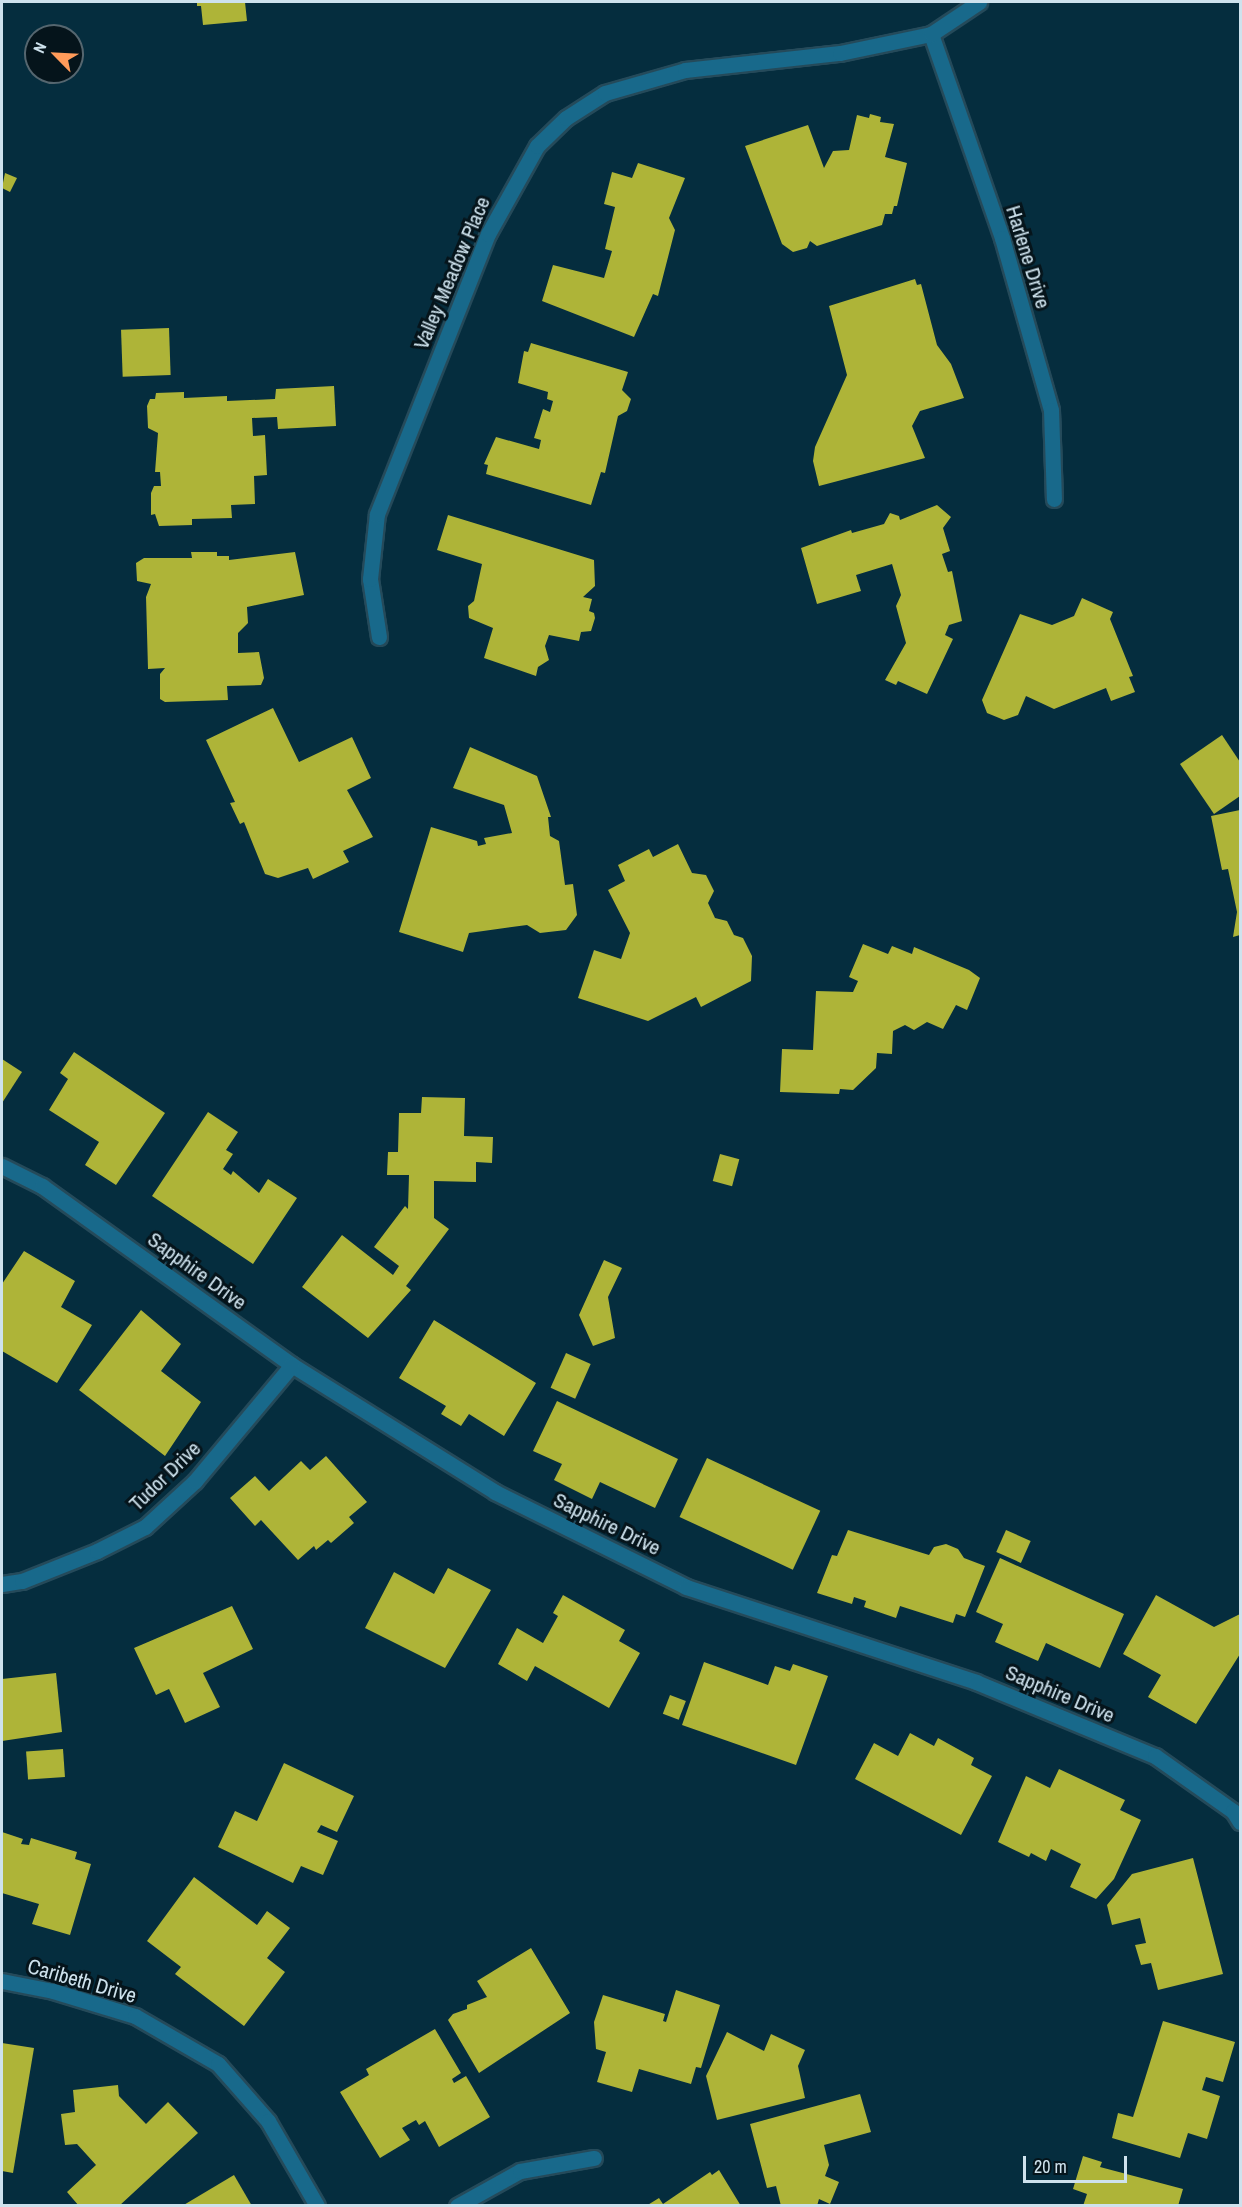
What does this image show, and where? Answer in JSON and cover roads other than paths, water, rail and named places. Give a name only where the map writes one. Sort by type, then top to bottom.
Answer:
[{"type":"street","name":"Valley Meadow Place","points":[[379,637],[369,579],[377,514],[488,234],[537,146],[566,118],[605,93],[685,70],[840,53],[931,34],[979,2]]},
{"type":"street","name":"Harlene Drive","points":[[931,34],[1002,238],[1051,410],[1054,499]]},
{"type":"street","name":"Sapphire Drive","points":[[2,1166],[42,1186],[292,1365],[495,1492],[686,1587],[976,1682],[1155,1756],[1233,1811],[1240,1822]]},
{"type":"street","name":"Tudor Drive","points":[[2,1584],[22,1581],[97,1551],[145,1527],[195,1481],[292,1365]]},
{"type":"street","name":"Caribeth Drive","points":[[2,1981],[53,1991],[135,2016],[218,2064],[268,2121],[317,2205]]},
{"type":"street","points":[[457,2205],[520,2171],[594,2158]]}]
